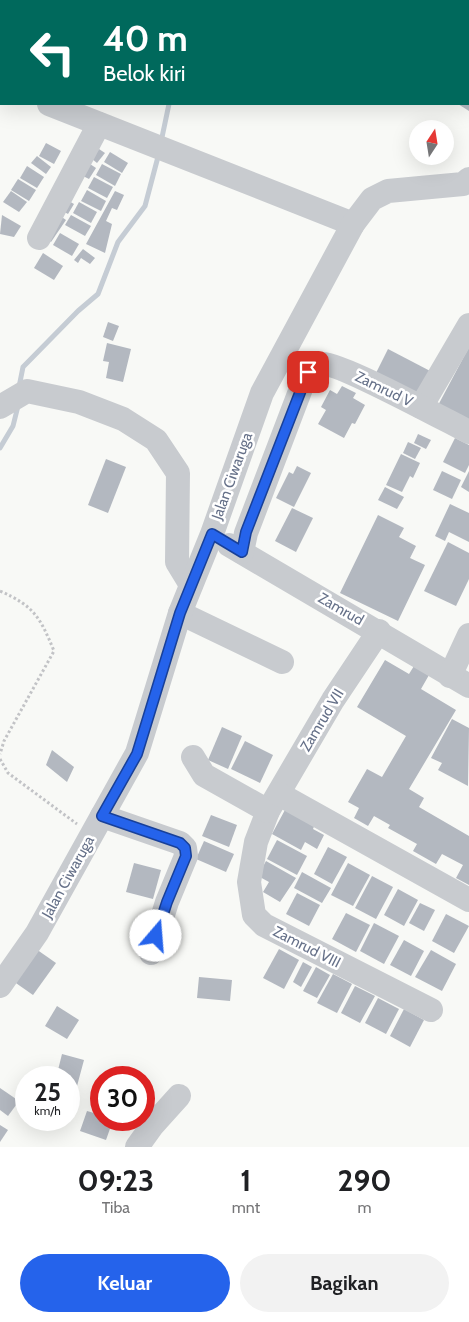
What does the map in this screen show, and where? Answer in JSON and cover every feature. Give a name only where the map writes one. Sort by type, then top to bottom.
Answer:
[{"type":"street","points":[[52,105],[353,224]]},
{"type":"street","points":[[38,238],[99,124]]},
{"type":"street","name":"Jalan Ciwaruga","points":[[0,986],[37,933],[137,754],[180,613],[212,534],[262,393],[353,224],[372,199],[388,191],[463,184],[469,179]]},
{"type":"street","points":[[421,407],[469,325]]},
{"type":"street","name":"Zamrud V","points":[[242,552],[246,532],[308,372],[321,364],[329,364],[421,407],[469,432]]},
{"type":"street","points":[[0,407],[27,391],[79,402],[123,419],[156,440],[178,473],[177,562],[191,585]]},
{"type":"street","name":"Zamrud","points":[[212,534],[379,631],[460,681]]},
{"type":"street","points":[[180,613],[282,662]]},
{"type":"street","name":"Zamrud VII","points":[[273,802],[333,700],[379,631]]},
{"type":"street","points":[[460,681],[469,635]]},
{"type":"street","points":[[193,758],[204,775],[273,802],[469,900]]},
{"type":"street","name":"Zamrud VIII","points":[[273,802],[256,842],[248,882],[254,915],[264,925],[431,1010]]},
{"type":"street","points":[[97,825],[180,843],[185,848],[186,856],[167,902],[151,953]]},
{"type":"street","points":[[137,1147],[152,1126],[179,1096]]},
{"type":"path","points":[[0,591],[21,600],[41,620],[54,651],[4,741],[0,754]]},
{"type":"path","points":[[0,759],[8,773],[97,825]]},
{"type":"building","points":[[460,105],[469,105],[469,111]]},
{"type":"building","points":[[46,143],[61,151],[54,164],[39,156]]},
{"type":"building","points":[[99,149],[105,153],[97,163],[92,159]]},
{"type":"building","points":[[110,152],[128,163],[122,173],[104,162]]},
{"type":"building","points":[[37,156],[51,167],[46,174],[31,163]]},
{"type":"building","points":[[90,164],[96,168],[89,179],[83,176]]},
{"type":"building","points":[[102,164],[121,174],[115,186],[96,175]]},
{"type":"building","points":[[27,166],[44,177],[37,188],[20,178]]},
{"type":"building","points":[[94,177],[113,187],[107,198],[88,188]]},
{"type":"building","points":[[18,179],[36,190],[29,201],[11,190]]},
{"type":"building","points":[[87,190],[106,201],[101,211],[81,201]]},
{"type":"building","points":[[11,191],[27,202],[19,212],[3,202]]},
{"type":"building","points":[[115,191],[124,195],[117,210],[112,208],[106,221],[112,224],[105,253],[86,244]]},
{"type":"building","points":[[67,200],[74,204],[68,214],[61,210]]},
{"type":"building","points":[[79,202],[97,212],[91,223],[73,213]]},
{"type":"building","points":[[2,215],[21,226],[14,237],[0,234]]},
{"type":"building","points":[[59,215],[66,220],[51,242],[44,237]]},
{"type":"building","points":[[71,215],[91,226],[85,236],[65,225]]},
{"type":"building","points":[[60,233],[79,244],[72,256],[53,245]]},
{"type":"building","points":[[83,249],[95,258],[90,264],[81,258],[78,263],[74,260]]},
{"type":"building","points":[[43,253],[63,266],[54,280],[34,268]]},
{"type":"building","points":[[108,322],[119,326],[113,341],[103,337]]},
{"type":"building","points":[[107,343],[131,349],[123,382],[106,378],[109,362],[103,361]]},
{"type":"building","points":[[469,347],[469,428],[435,411]]},
{"type":"building","points":[[388,349],[434,373],[418,401],[374,377]]},
{"type":"building","points":[[342,386],[356,393],[353,398],[365,405],[355,424],[352,423],[344,438],[318,424],[326,410],[321,407],[330,390],[337,394]]},
{"type":"building","points":[[418,434],[431,440],[426,449],[414,443]]},
{"type":"building","points":[[455,438],[469,445],[469,465],[465,473],[443,462]]},
{"type":"building","points":[[408,442],[421,448],[415,459],[403,453]]},
{"type":"building","points":[[401,454],[420,463],[413,478],[410,476],[402,492],[386,485]]},
{"type":"building","points":[[106,459],[126,467],[108,513],[88,505]]},
{"type":"building","points":[[297,466],[311,473],[294,507],[276,498],[289,472],[293,474]]},
{"type":"building","points":[[442,471],[461,480],[452,499],[433,490]]},
{"type":"building","points":[[469,471],[469,492],[461,487]]},
{"type":"building","points":[[385,487],[404,497],[397,509],[378,500]]},
{"type":"building","points":[[450,504],[469,513],[469,542],[449,532],[445,541],[435,536]]},
{"type":"building","points":[[292,508],[313,518],[296,552],[275,541]]},
{"type":"building","points":[[378,515],[404,528],[399,537],[416,546],[410,558],[425,565],[398,621],[340,593]]},
{"type":"building","points":[[448,542],[469,553],[469,579],[456,606],[424,591]]},
{"type":"building","points":[[385,660],[409,674],[414,666],[429,675],[421,689],[456,710],[409,789],[424,798],[419,807],[469,836],[469,885],[456,878],[463,865],[442,854],[436,864],[413,851],[417,844],[388,828],[390,825],[374,816],[368,826],[354,818],[359,808],[348,802],[367,769],[382,777],[406,736],[357,707]]},
{"type":"building","points":[[452,719],[469,728],[468,786],[438,770],[442,763],[431,758]]},
{"type":"building","points":[[222,727],[242,736],[228,769],[208,760]]},
{"type":"building","points":[[245,741],[273,755],[260,783],[231,769]]},
{"type":"building","points":[[52,750],[74,767],[67,782],[46,765]]},
{"type":"building","points":[[286,808],[315,824],[313,829],[324,835],[317,849],[305,842],[301,850],[272,834]]},
{"type":"building","points":[[211,815],[237,825],[229,847],[202,836]]},
{"type":"building","points":[[277,840],[307,856],[297,875],[267,859]]},
{"type":"building","points":[[204,841],[234,854],[226,872],[196,859]]},
{"type":"building","points":[[328,847],[347,857],[332,884],[314,874]]},
{"type":"building","points":[[266,861],[296,878],[280,902],[263,892],[269,882],[258,876]]},
{"type":"building","points":[[134,863],[161,870],[153,899],[126,892]]},
{"type":"building","points":[[348,863],[370,875],[353,906],[331,895]]},
{"type":"building","points":[[302,872],[331,888],[322,903],[294,888]]},
{"type":"building","points":[[372,876],[393,887],[376,919],[355,908]]},
{"type":"building","points":[[398,889],[418,900],[404,926],[384,915]]},
{"type":"building","points":[[297,893],[320,905],[309,926],[286,914]]},
{"type":"building","points":[[420,903],[435,910],[424,931],[409,923]]},
{"type":"building","points":[[346,913],[370,925],[356,952],[332,939]]},
{"type":"building","points":[[446,914],[469,926],[454,953],[432,941]]},
{"type":"building","points":[[374,923],[399,936],[384,964],[360,951]]},
{"type":"building","points":[[404,940],[424,951],[411,976],[390,965]]},
{"type":"building","points":[[36,949],[56,963],[33,995],[13,981]]},
{"type":"building","points":[[279,949],[299,960],[284,989],[263,978]]},
{"type":"building","points":[[431,950],[456,964],[442,991],[415,977]]},
{"type":"building","points":[[303,962],[312,967],[301,987],[293,982]]},
{"type":"building","points":[[316,967],[330,975],[317,998],[303,991]]},
{"type":"building","points":[[333,974],[352,984],[337,1013],[317,1003]]},
{"type":"building","points":[[199,977],[232,980],[230,1001],[197,998]]},
{"type":"building","points":[[355,986],[375,996],[360,1023],[341,1013]]},
{"type":"building","points":[[378,998],[399,1009],[386,1034],[365,1023]]},
{"type":"building","points":[[57,1006],[79,1020],[67,1039],[45,1026]]},
{"type":"building","points":[[404,1009],[424,1020],[410,1047],[390,1036]]},
{"type":"building","points":[[62,1054],[84,1060],[80,1075],[80,1066],[59,1066]]},
{"type":"building","points":[[0,1088],[15,1098],[15,1106],[8,1116],[0,1110]]},
{"type":"building","points":[[87,1111],[90,1112],[90,1131],[109,1131],[106,1140],[80,1131]]},
{"type":"building","points":[[0,1125],[8,1130],[0,1142]]},
{"type":"waterway","points":[[161,142],[169,105]]},
{"type":"waterway","points":[[19,387],[23,367],[78,311],[98,294],[118,242],[145,206],[159,153]]},
{"type":"waterway","points":[[0,448],[13,426],[18,406]]},
{"type":"route","points":[[156,936],[167,902],[186,856],[185,848],[180,843],[102,816],[137,754],[180,613],[212,534],[242,552],[246,532],[308,372]]}]
